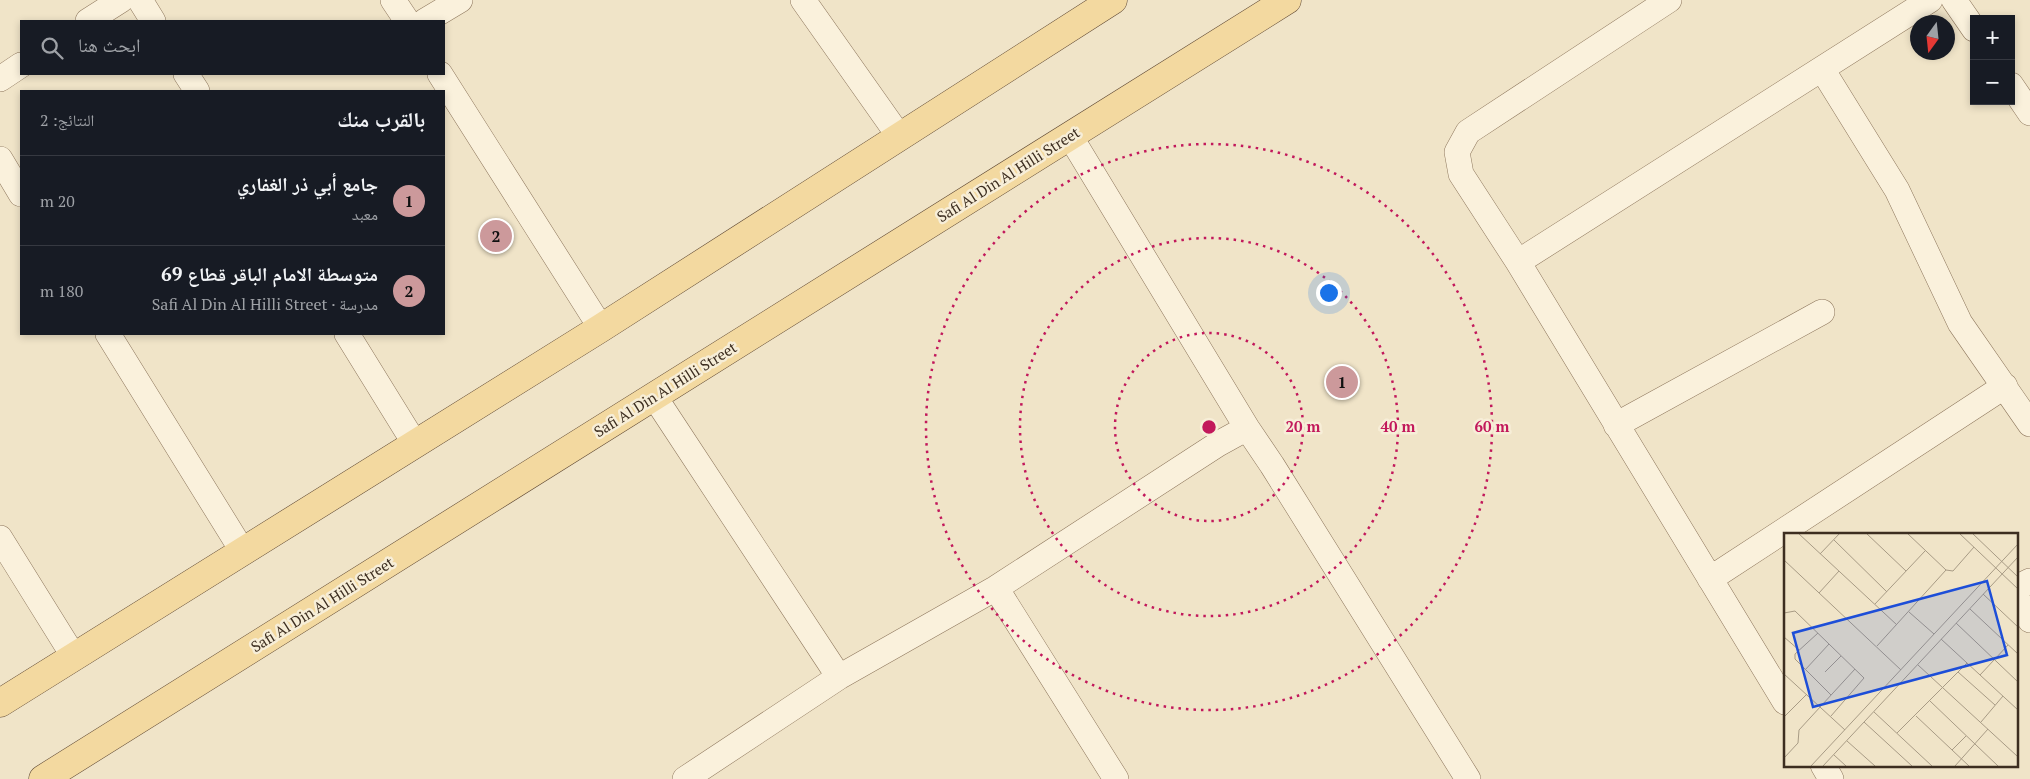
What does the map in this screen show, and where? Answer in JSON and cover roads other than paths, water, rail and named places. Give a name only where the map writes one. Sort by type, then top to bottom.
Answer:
[{"type":"main road","points":[[0,703],[601,328],[1113,0]]},
{"type":"main road","name":"Safi Al Din Al Hilli Street","points":[[43,779],[1287,0]]},
{"type":"street","points":[[90,20],[121,0]]},
{"type":"street","points":[[140,0],[152,20]]},
{"type":"street","points":[[393,0],[406,20]]},
{"type":"street","points":[[427,20],[460,0]]},
{"type":"street","points":[[803,0],[899,136]]},
{"type":"street","points":[[1669,0],[1468,132],[1457,152],[1461,174],[1518,262],[1784,700]]},
{"type":"street","points":[[1518,262],[1930,0]]},
{"type":"street","points":[[1954,0],[1970,23]]},
{"type":"street","points":[[0,79],[20,66]]},
{"type":"street","points":[[1822,69],[1897,190],[1960,323],[2030,424]]},
{"type":"street","points":[[187,75],[196,90]]},
{"type":"street","points":[[441,75],[601,328]]},
{"type":"street","points":[[2015,91],[2030,112]]},
{"type":"street","points":[[1070,136],[1247,428],[1468,779]]},
{"type":"street","points":[[0,160],[20,192]]},
{"type":"street","points":[[1616,425],[1822,312]]},
{"type":"street","points":[[109,335],[243,552]]},
{"type":"street","points":[[347,335],[415,444]]},
{"type":"street","points":[[1710,579],[2005,386]]},
{"type":"street","points":[[654,396],[839,677]]},
{"type":"street","points":[[685,779],[839,677],[996,588],[1218,444],[1247,428]]},
{"type":"street","points":[[0,538],[74,657]]},
{"type":"street","points":[[2018,587],[2030,581]]},
{"type":"street","points":[[996,588],[1116,779]]},
{"type":"street","points":[[2018,600],[2030,620]]},
{"type":"street","points":[[1824,766],[1831,779]]},
{"type":"place","name":"متوسطة الامام الباقر قطاع 69","points":[[496,236]]},
{"type":"place","name":"جامع أبي ذر الغفاري","points":[[1342,382]]}]
